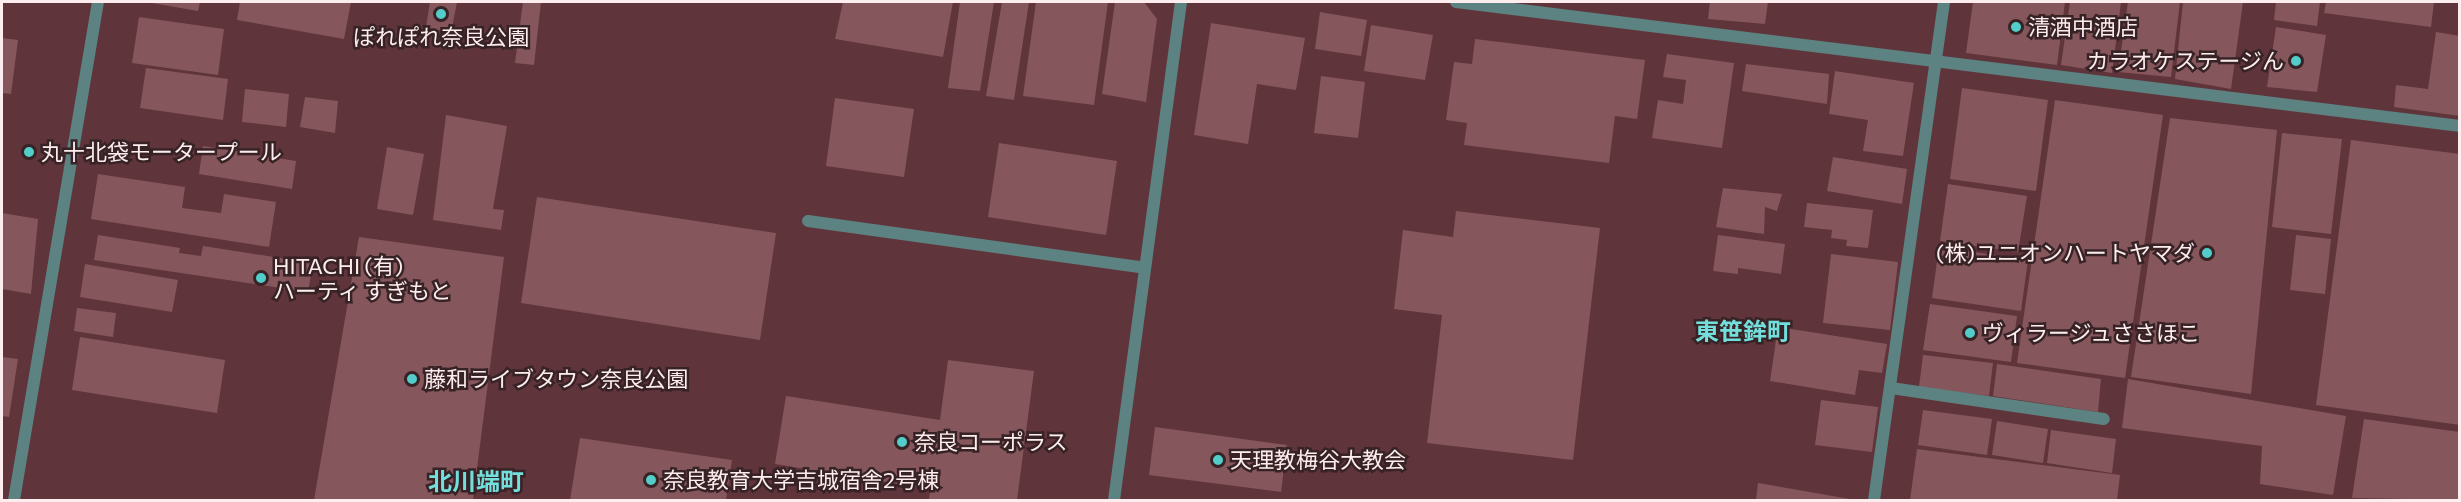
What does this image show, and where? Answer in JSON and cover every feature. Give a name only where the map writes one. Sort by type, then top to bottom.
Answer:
[{"type":"street","points":[[14,501],[98,2]]},
{"type":"street","points":[[1114,501],[1181,2]]},
{"type":"street","points":[[1456,2],[2460,126]]},
{"type":"street","points":[[1874,501],[1944,2]]},
{"type":"street","points":[[808,221],[1146,268]]},
{"type":"street","points":[[1891,388],[2104,419]]},
{"type":"building","points":[[146,2],[200,2],[198,11]]},
{"type":"building","points":[[240,2],[351,2],[344,39],[237,20]]},
{"type":"building","name":"ぽれぽれ奈良公園","points":[[430,2],[457,2],[451,33],[426,27]]},
{"type":"building","points":[[523,2],[541,2],[534,65],[515,63]]},
{"type":"building","points":[[843,2],[953,2],[943,57],[835,39]]},
{"type":"building","points":[[960,2],[994,2],[980,91],[948,88]]},
{"type":"building","points":[[1002,2],[1029,2],[1014,100],[986,96]]},
{"type":"building","points":[[1036,2],[1108,2],[1094,105],[1023,96]]},
{"type":"building","points":[[1115,2],[1144,2],[1157,19],[1146,102],[1102,94]]},
{"type":"building","points":[[1710,2],[1768,2],[1765,24],[1708,19]]},
{"type":"building","name":"清酒中酒店","points":[[1973,2],[2065,2],[2057,65],[1966,53]]},
{"type":"building","points":[[2070,2],[2121,2],[2112,73],[2061,65]]},
{"type":"building","points":[[2128,2],[2180,2],[2171,77],[2118,72]]},
{"type":"building","points":[[2183,2],[2243,2],[2231,89],[2175,79]]},
{"type":"building","points":[[2276,2],[2320,2],[2317,26],[2274,20]]},
{"type":"building","points":[[2326,2],[2434,2],[2431,27],[2324,13]]},
{"type":"building","points":[[1320,12],[1367,20],[1361,56],[1315,49]]},
{"type":"building","points":[[139,17],[224,29],[218,75],[132,63]]},
{"type":"building","points":[[1211,23],[1305,38],[1296,90],[1257,84],[1248,144],[1194,135]]},
{"type":"building","points":[[1371,25],[1433,35],[1425,80],[1364,71]]},
{"type":"building","name":"カラオケステージん","points":[[2276,27],[2326,35],[2317,92],[2267,87]]},
{"type":"building","points":[[2436,32],[2460,36],[2460,116],[2394,107],[2396,85],[2428,89]]},
{"type":"building","points":[[2,38],[18,40],[11,94],[2,93]]},
{"type":"building","points":[[1475,39],[1645,60],[1637,119],[1615,116],[1609,163],[1464,145],[1467,123],[1446,120],[1454,62],[1472,64]]},
{"type":"building","points":[[1667,54],[1734,63],[1722,148],[1652,138],[1658,100],[1683,104],[1686,80],[1663,77]]},
{"type":"building","points":[[1746,64],[1829,74],[1827,104],[1742,91]]},
{"type":"building","points":[[146,68],[228,79],[223,120],[140,108]]},
{"type":"building","points":[[1835,71],[1914,83],[1903,156],[1863,151],[1868,120],[1829,114]]},
{"type":"building","points":[[1321,76],[1365,82],[1358,138],[1314,133]]},
{"type":"building","points":[[1962,88],[2048,100],[2036,191],[1950,179]]},
{"type":"building","points":[[245,89],[289,94],[286,127],[242,122]]},
{"type":"building","points":[[305,97],[338,101],[335,133],[300,127]]},
{"type":"building","points":[[835,98],[914,109],[904,177],[826,166]]},
{"type":"building","points":[[2055,100],[2163,115],[2125,378],[2017,363]]},
{"type":"building","points":[[446,115],[507,126],[493,209],[504,210],[501,230],[433,220]]},
{"type":"building","name":"(株)ユニオンハートヤマダ","points":[[2170,118],[2277,130],[2251,394],[2131,377]]},
{"type":"building","points":[[2282,133],[2342,139],[2331,234],[2272,227]]},
{"type":"building","points":[[2351,140],[2460,154],[2460,425],[2316,405]]},
{"type":"building","points":[[999,143],[1117,161],[1106,235],[988,217]]},
{"type":"building","points":[[203,146],[296,161],[292,189],[199,174]]},
{"type":"building","points":[[387,147],[424,154],[413,215],[377,209]]},
{"type":"building","points":[[1833,157],[1907,169],[1902,204],[1827,191]]},
{"type":"building","points":[[98,174],[185,187],[182,208],[221,213],[224,194],[276,202],[269,247],[91,219]]},
{"type":"building","points":[[1948,184],[2027,196],[2018,252],[1940,241]]},
{"type":"building","points":[[1723,188],[1782,194],[1777,211],[1765,207],[1764,234],[1716,227]]},
{"type":"building","points":[[537,197],[776,233],[760,340],[521,303]]},
{"type":"building","points":[[1807,203],[1873,210],[1868,248],[1846,246],[1847,240],[1831,238],[1832,230],[1804,227]]},
{"type":"building","name":"天理教梅谷大教会","points":[[1456,211],[1600,228],[1573,460],[1427,443],[1442,315],[1394,309],[1403,230],[1453,237]]},
{"type":"building","points":[[2,213],[38,219],[31,294],[2,289]]},
{"type":"building","name":"HITACHI (有) ハーティ すぎもと","points":[[98,235],[180,248],[179,253],[201,256],[203,246],[313,263],[308,292],[94,260]]},
{"type":"building","points":[[1718,235],[1785,244],[1781,274],[1738,268],[1738,274],[1713,271]]},
{"type":"building","points":[[2296,235],[2331,239],[2325,294],[2290,290]]},
{"type":"building","name":"藤和ライブタウン奈良公園","points":[[359,237],[504,257],[473,500],[314,500]]},
{"type":"building","points":[[1939,247],[2028,260],[2021,311],[1932,298]]},
{"type":"building","points":[[1831,254],[1898,262],[1890,330],[1823,323]]},
{"type":"building","points":[[85,264],[178,280],[172,312],[80,297]]},
{"type":"building","name":"ヴィラージュささほこ","points":[[1930,304],[2017,316],[2011,362],[1923,350]]},
{"type":"building","points":[[77,308],[116,313],[113,337],[74,331]]},
{"type":"building","points":[[1778,327],[1887,344],[1882,373],[1859,370],[1855,395],[1770,381]]},
{"type":"building","points":[[80,337],[225,360],[217,413],[72,390]]},
{"type":"building","points":[[1923,355],[1993,363],[1989,396],[1919,387]]},
{"type":"building","points":[[2,357],[18,359],[9,417],[2,416]]},
{"type":"building","name":"奈良コーポラス","points":[[948,360],[1034,371],[1017,500],[929,500],[930,489],[775,464],[786,396],[940,420]]},
{"type":"building","points":[[1997,364],[2101,379],[2098,412],[1993,396]]},
{"type":"building","points":[[2128,379],[2346,416],[2333,495],[2260,484],[2262,446],[2122,428]]},
{"type":"building","points":[[1821,400],[1878,407],[1872,452],[1815,445]]},
{"type":"building","points":[[1923,410],[1992,419],[1987,455],[1918,445]]},
{"type":"building","points":[[2364,419],[2460,432],[2460,500],[2352,498]]},
{"type":"building","points":[[1997,421],[2048,429],[2043,463],[1992,455]]},
{"type":"building","name":"天理教梅谷大教会","points":[[1155,427],[1287,445],[1281,492],[1149,475]]},
{"type":"building","points":[[2051,430],[2116,439],[2112,473],[2047,463]]},
{"type":"building","name":"奈良教育大学吉城宿舎2号棟","points":[[580,438],[732,460],[726,500],[570,500]]},
{"type":"building","points":[[1917,449],[2120,475],[2117,500],[1910,500]]},
{"type":"building","points":[[1758,483],[1850,499],[1850,500],[1756,500]]},
{"type":"place","name":"ぽれぽれ奈良公園","points":[[441,14]]},
{"type":"place","name":"清酒中酒店","points":[[2016,27]]},
{"type":"place","name":"カラオケステージん","points":[[2296,61]]},
{"type":"place","name":"丸十北袋モータープール","points":[[29,152]]},
{"type":"place","name":"(株)ユニオンハートヤマダ","points":[[2207,253]]},
{"type":"place","name":"HITACHI (有) ハーティ すぎもと","points":[[261,278]]},
{"type":"place","name":"ヴィラージュささほこ","points":[[1970,333]]},
{"type":"place","name":"藤和ライブタウン奈良公園","points":[[412,379]]},
{"type":"place","name":"奈良コーポラス","points":[[902,442]]},
{"type":"place","name":"天理教梅谷大教会","points":[[1218,460]]},
{"type":"place","name":"奈良教育大学吉城宿舎2号棟","points":[[651,480]]},
{"type":"district","name":"東笹鉾町","points":[[1743,331]]},
{"type":"district","name":"北川端町","points":[[476,481]]}]
